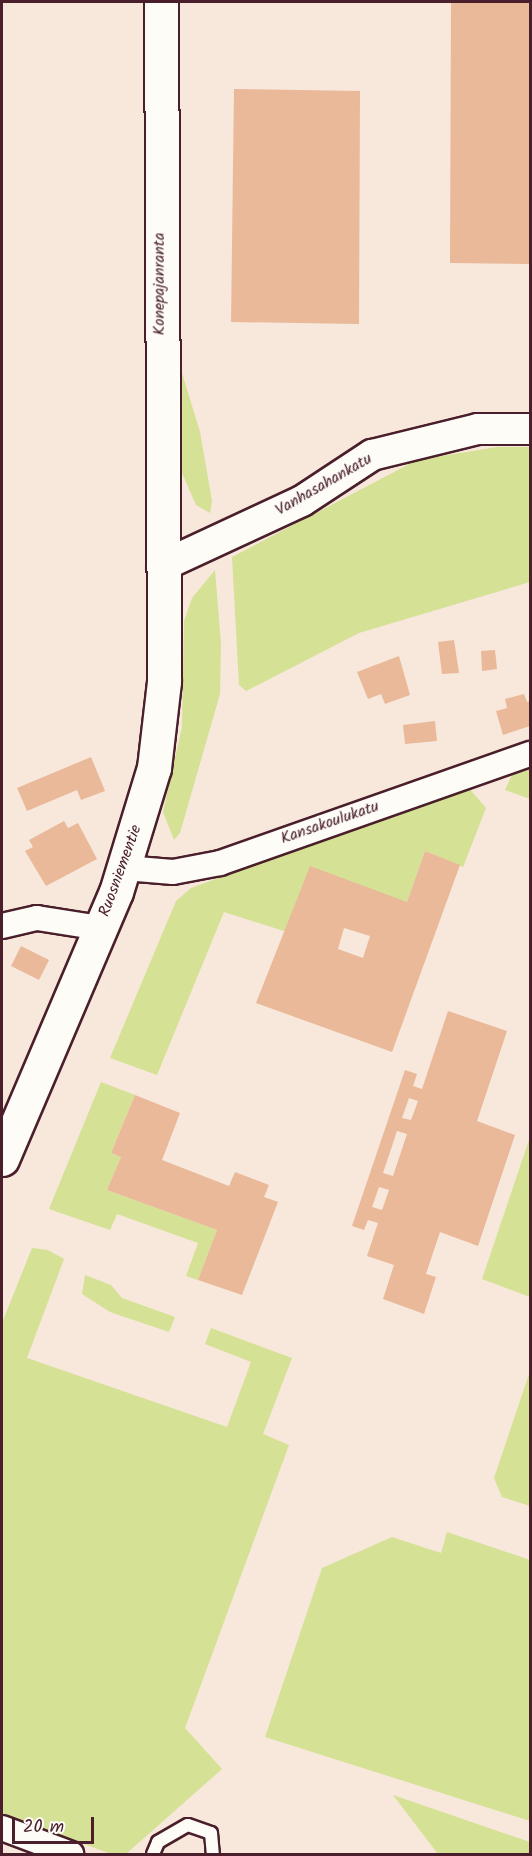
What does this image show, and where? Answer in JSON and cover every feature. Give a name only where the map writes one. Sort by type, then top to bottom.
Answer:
[{"type":"main road","name":"Konepajanranta","points":[[161,2],[162,566]]},
{"type":"main road","name":"Ruosniementie","points":[[2,1159],[125,868],[155,757],[164,681],[162,566]]},
{"type":"street","name":"Vanhasahankatu","points":[[162,566],[302,501],[372,454],[478,429],[531,429]]},
{"type":"street","name":"Kansakoulukatu","points":[[125,868],[173,873],[220,863],[531,754]]},
{"type":"street","points":[[2,926],[37,918],[100,928]]},
{"type":"street","points":[[2,1828],[71,1854]]},
{"type":"lane","points":[[153,1854],[158,1842],[188,1825],[211,1833],[213,1854]]},
{"type":"green space","points":[[182,373],[200,432],[212,501],[210,513],[196,505],[182,473],[178,449],[177,378]]},
{"type":"green space","points":[[497,447],[530,447],[530,582],[359,633],[246,691],[239,685],[232,557],[417,460]]},
{"type":"green space","points":[[215,570],[221,644],[220,694],[180,833],[174,840],[163,812],[182,727],[184,621],[192,598]]},
{"type":"green space","points":[[530,769],[530,799],[505,790],[512,775]]},
{"type":"green space","points":[[468,787],[486,808],[463,867],[425,851],[407,902],[284,931],[224,912],[157,1075],[110,1058],[176,901],[191,888]]},
{"type":"green space","points":[[101,1082],[135,1095],[111,1153],[121,1157],[107,1190],[217,1230],[198,1280],[186,1276],[198,1243],[117,1214],[110,1230],[49,1209]]},
{"type":"green space","points":[[530,1137],[530,1297],[482,1279]]},
{"type":"green space","points":[[32,1248],[48,1250],[64,1259],[27,1358],[227,1427],[251,1362],[205,1344],[211,1328],[292,1358],[263,1434],[289,1445],[185,1728],[222,1769],[126,1854],[111,1854],[2,1814],[2,1323]]},
{"type":"green space","points":[[85,1275],[111,1285],[122,1298],[175,1317],[169,1332],[110,1312],[82,1294]]},
{"type":"green space","points":[[530,1371],[530,1506],[502,1497],[494,1478]]},
{"type":"green space","points":[[447,1532],[530,1560],[530,1821],[265,1737],[322,1568],[392,1537],[441,1553]]},
{"type":"green space","points":[[393,1795],[530,1842],[530,1854],[438,1854]]},
{"type":"building","points":[[451,2],[530,2],[530,264],[450,263]]},
{"type":"building","points":[[234,89],[360,91],[359,324],[231,322]]},
{"type":"building","points":[[454,640],[459,673],[442,674],[438,642]]},
{"type":"building","points":[[495,650],[497,669],[482,671],[481,651]]},
{"type":"building","points":[[399,656],[410,695],[385,704],[381,694],[368,699],[357,672]]},
{"type":"building","points":[[524,694],[527,702],[530,701],[530,726],[503,735],[496,711],[507,708],[505,699]]},
{"type":"building","points":[[435,721],[437,741],[405,744],[403,725]]},
{"type":"building","points":[[91,757],[105,791],[81,800],[77,790],[27,811],[17,788]]},
{"type":"building","points":[[64,821],[68,828],[78,823],[97,859],[46,886],[25,851],[33,847],[29,840]]},
{"type":"building","points":[[425,851],[460,865],[392,1052],[256,1003],[310,866],[407,902]],"holes":[[[344,928],[370,936],[363,958],[338,949]]]},
{"type":"building","points":[[21,946],[49,960],[39,980],[11,966]]},
{"type":"building","points":[[448,1011],[507,1031],[477,1121],[515,1135],[478,1246],[440,1232],[426,1274],[436,1277],[424,1314],[383,1299],[394,1265],[367,1256],[378,1223],[368,1220],[364,1230],[352,1226],[405,1070],[417,1074],[413,1086],[422,1089]],"holes":[[[409,1098],[418,1101],[411,1120],[402,1118]],[[397,1131],[407,1134],[393,1176],[383,1173]],[[379,1187],[389,1190],[382,1210],[372,1207]]]},
{"type":"building","points":[[135,1095],[180,1113],[162,1160],[229,1186],[235,1172],[269,1185],[264,1197],[278,1202],[242,1295],[198,1280],[217,1230],[107,1190],[121,1157],[111,1153]]}]
